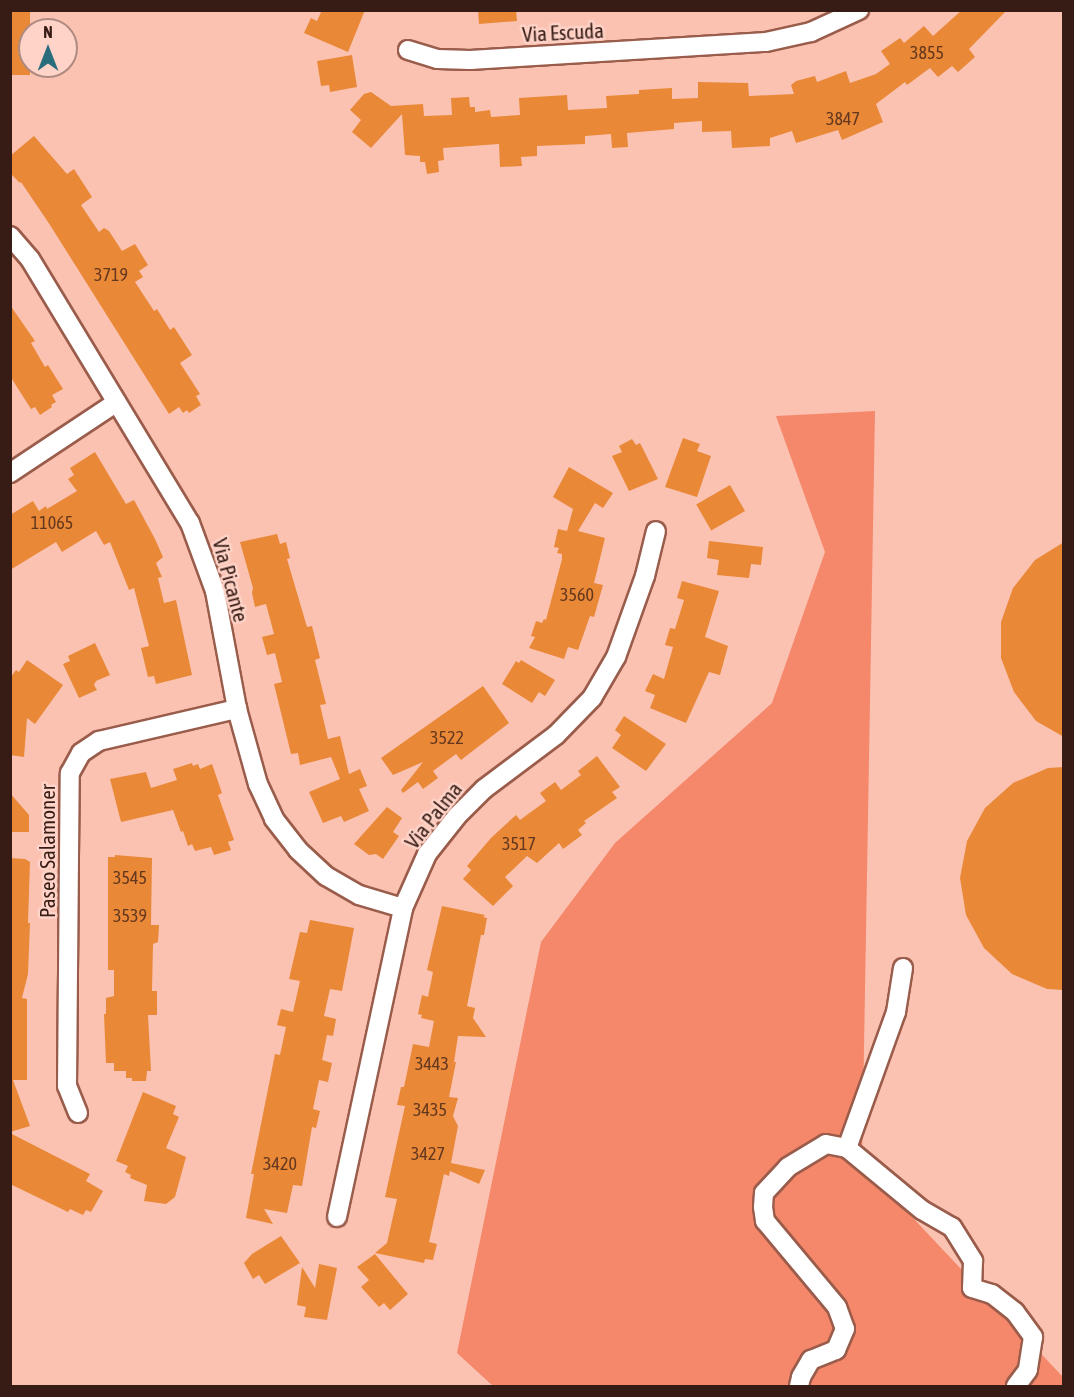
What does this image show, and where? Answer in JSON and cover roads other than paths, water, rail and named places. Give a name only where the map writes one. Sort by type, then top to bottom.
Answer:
[{"type":"street","name":"Via Escuda","points":[[408,50],[438,59],[470,60],[766,42],[811,32],[859,10]]},
{"type":"street","name":"Via Picante","points":[[10,236],[30,259],[177,500],[200,547],[215,591],[237,709],[265,802],[298,850],[342,886],[377,902],[403,908]]},
{"type":"street","points":[[10,473],[117,402]]},
{"type":"street","name":"Via Palma","points":[[337,1217],[403,908],[427,854],[457,816],[484,789],[556,735],[592,698],[616,657],[645,576],[656,531]]},
{"type":"street","name":"Paseo Salamoner","points":[[78,1113],[68,1086],[70,773],[81,753],[99,741],[237,709]]},
{"type":"street","points":[[847,1148],[896,1012],[903,968]]},
{"type":"street","points":[[799,1386],[811,1360],[836,1350],[844,1329],[837,1307],[765,1221],[764,1193],[788,1167],[826,1144],[847,1148],[922,1210],[952,1227],[973,1261],[972,1288],[992,1294],[1015,1312],[1033,1336],[1028,1370],[1016,1386]]}]
